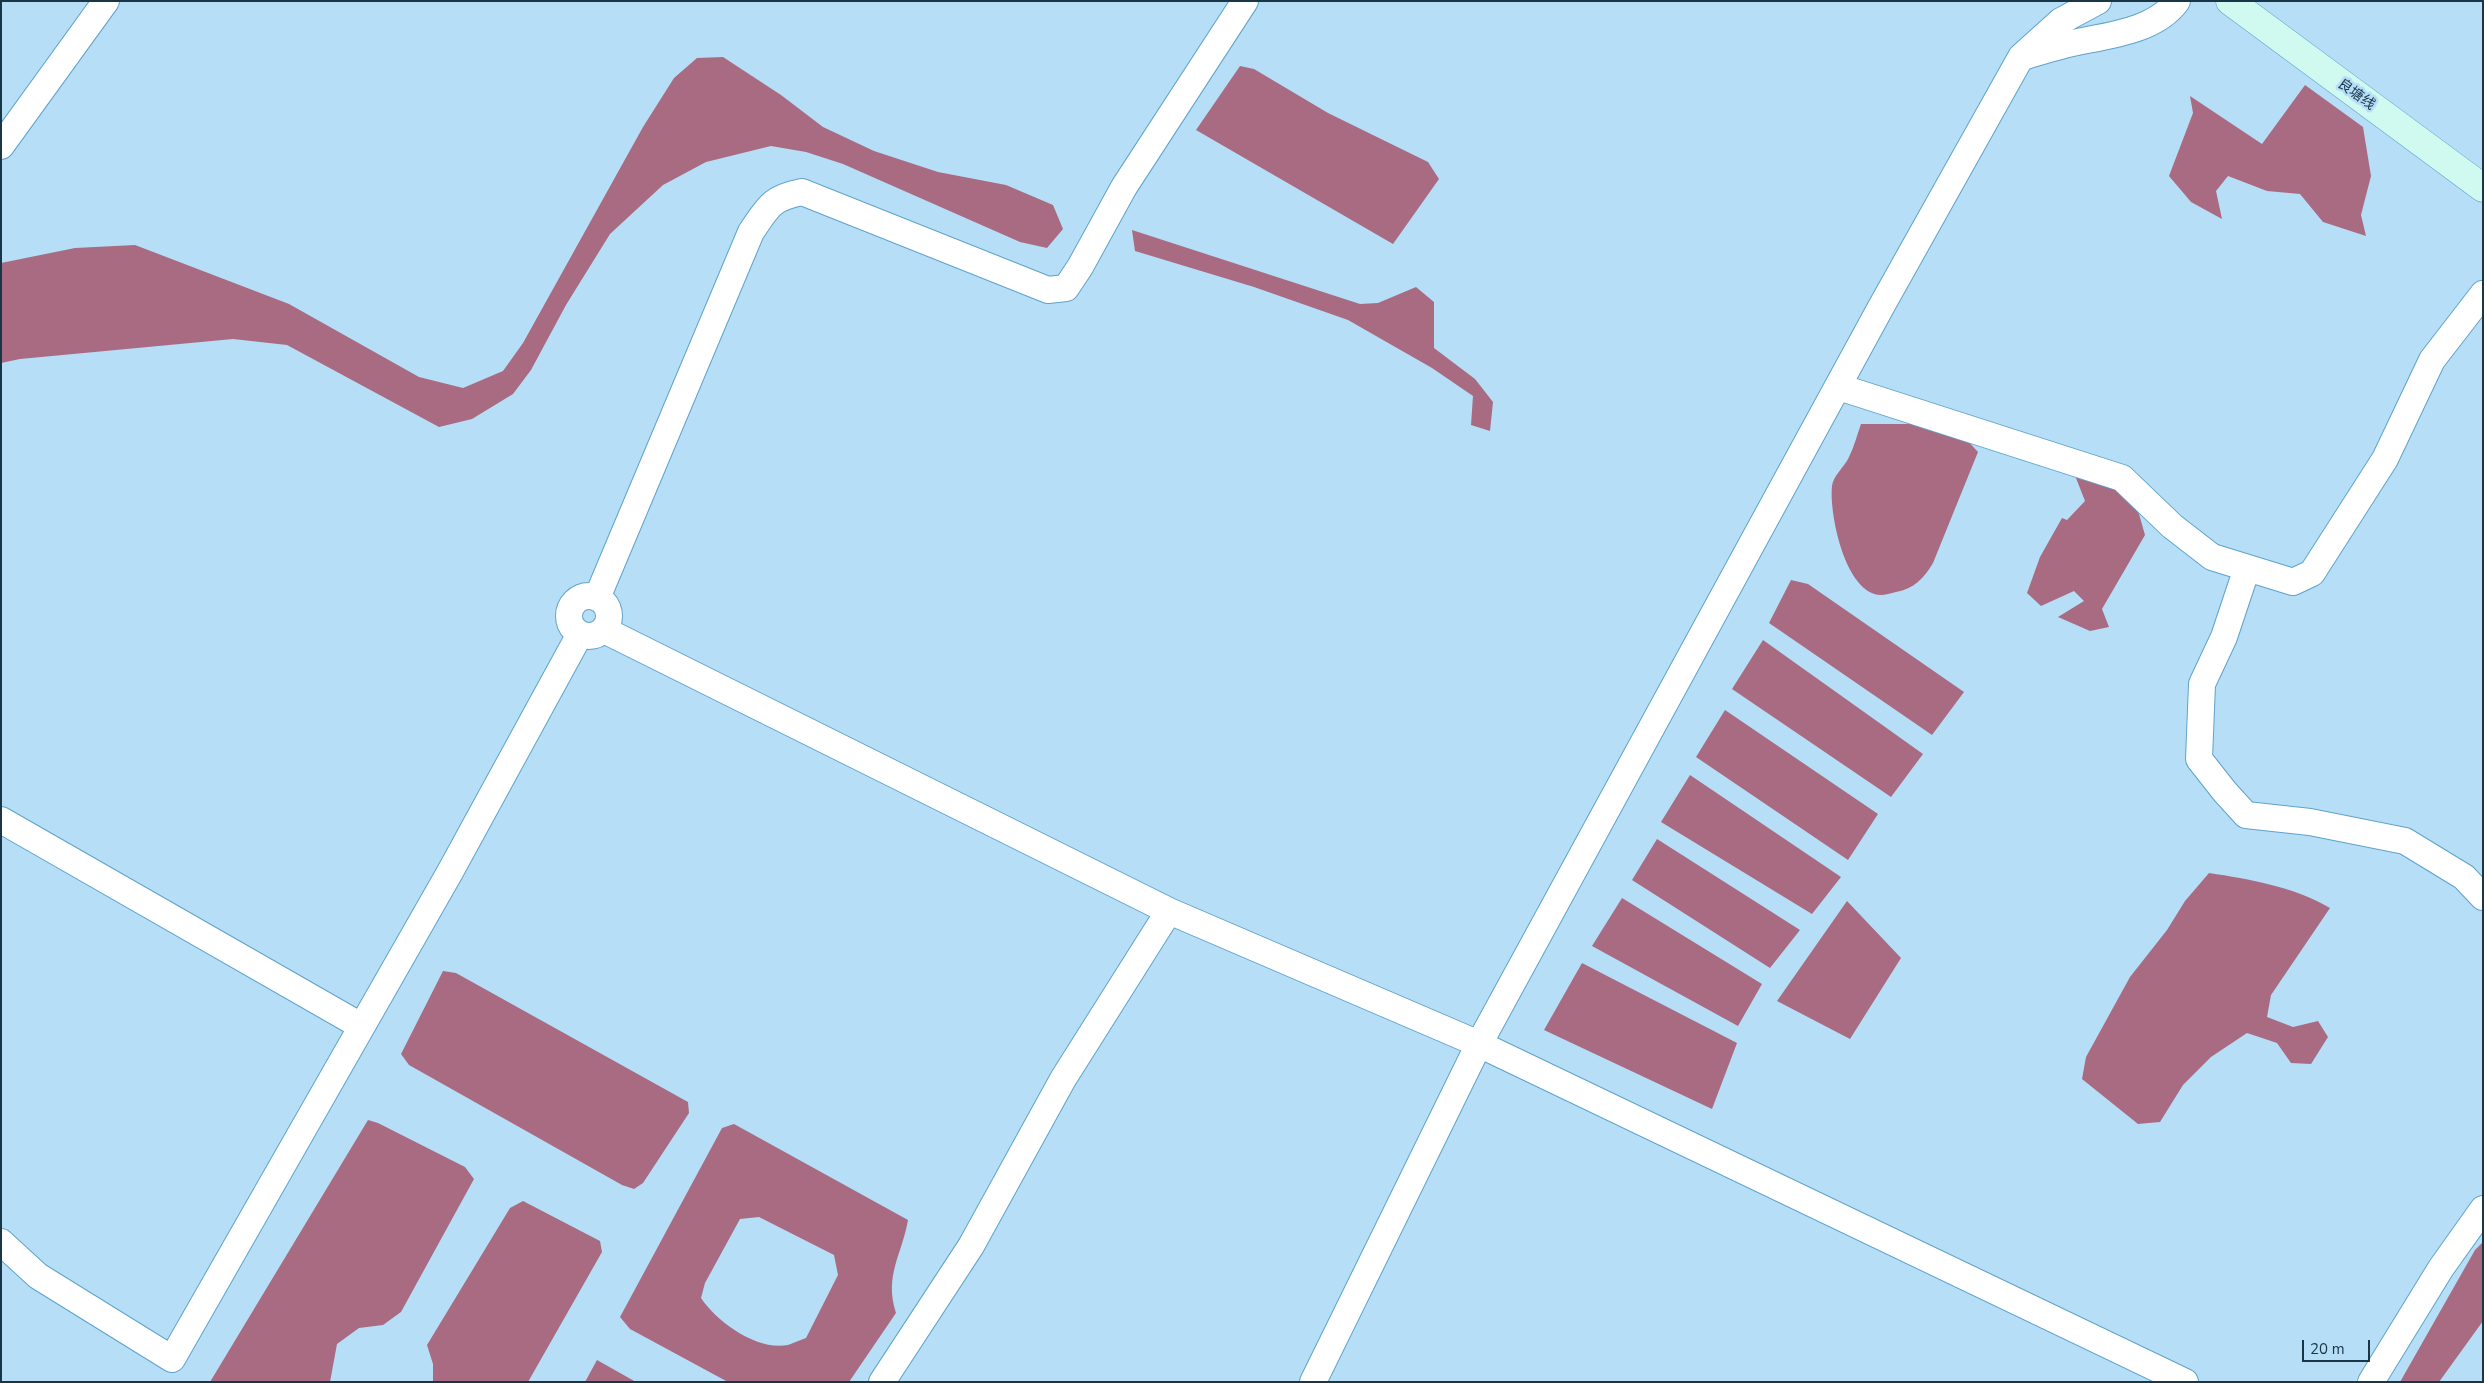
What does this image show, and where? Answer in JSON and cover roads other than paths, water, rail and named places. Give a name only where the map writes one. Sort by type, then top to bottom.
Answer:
[{"type":"street","points":[[1,146],[106,1]]},
{"type":"street","points":[[597,598],[751,232],[768,208],[782,196],[802,192],[1048,290],[1066,288],[1080,267],[1124,187],[1245,1]]},
{"type":"street","points":[[1313,1382],[1479,1044],[1881,307],[2021,57],[2061,21],[2098,1]]},
{"type":"street","points":[[2021,57],[2064,45],[2116,36],[2150,22],[2177,1]]},
{"type":"street","name":"良塘线","points":[[2230,1],[2483,188]]},
{"type":"street","points":[[1839,387],[2122,478],[2172,526],[2212,557],[2293,582],[2312,573],[2385,459],[2432,360],[2483,294]]},
{"type":"street","points":[[2247,568],[2224,637],[2202,684],[2199,759],[2224,792],[2246,815],[2310,822],[2405,841],[2464,877],[2483,897]]},
{"type":"street","points":[[1,1242],[38,1276],[172,1359],[361,1026],[592,632],[608,624],[606,605],[597,598],[582,597],[572,606],[569,612],[570,625],[592,632],[1169,911],[1479,1044],[2185,1382]]},
{"type":"street","points":[[1,820],[361,1026]]},
{"type":"street","points":[[882,1382],[972,1246],[1063,1079],[1169,911]]},
{"type":"street","points":[[2371,1382],[2442,1268],[2483,1209]]}]
